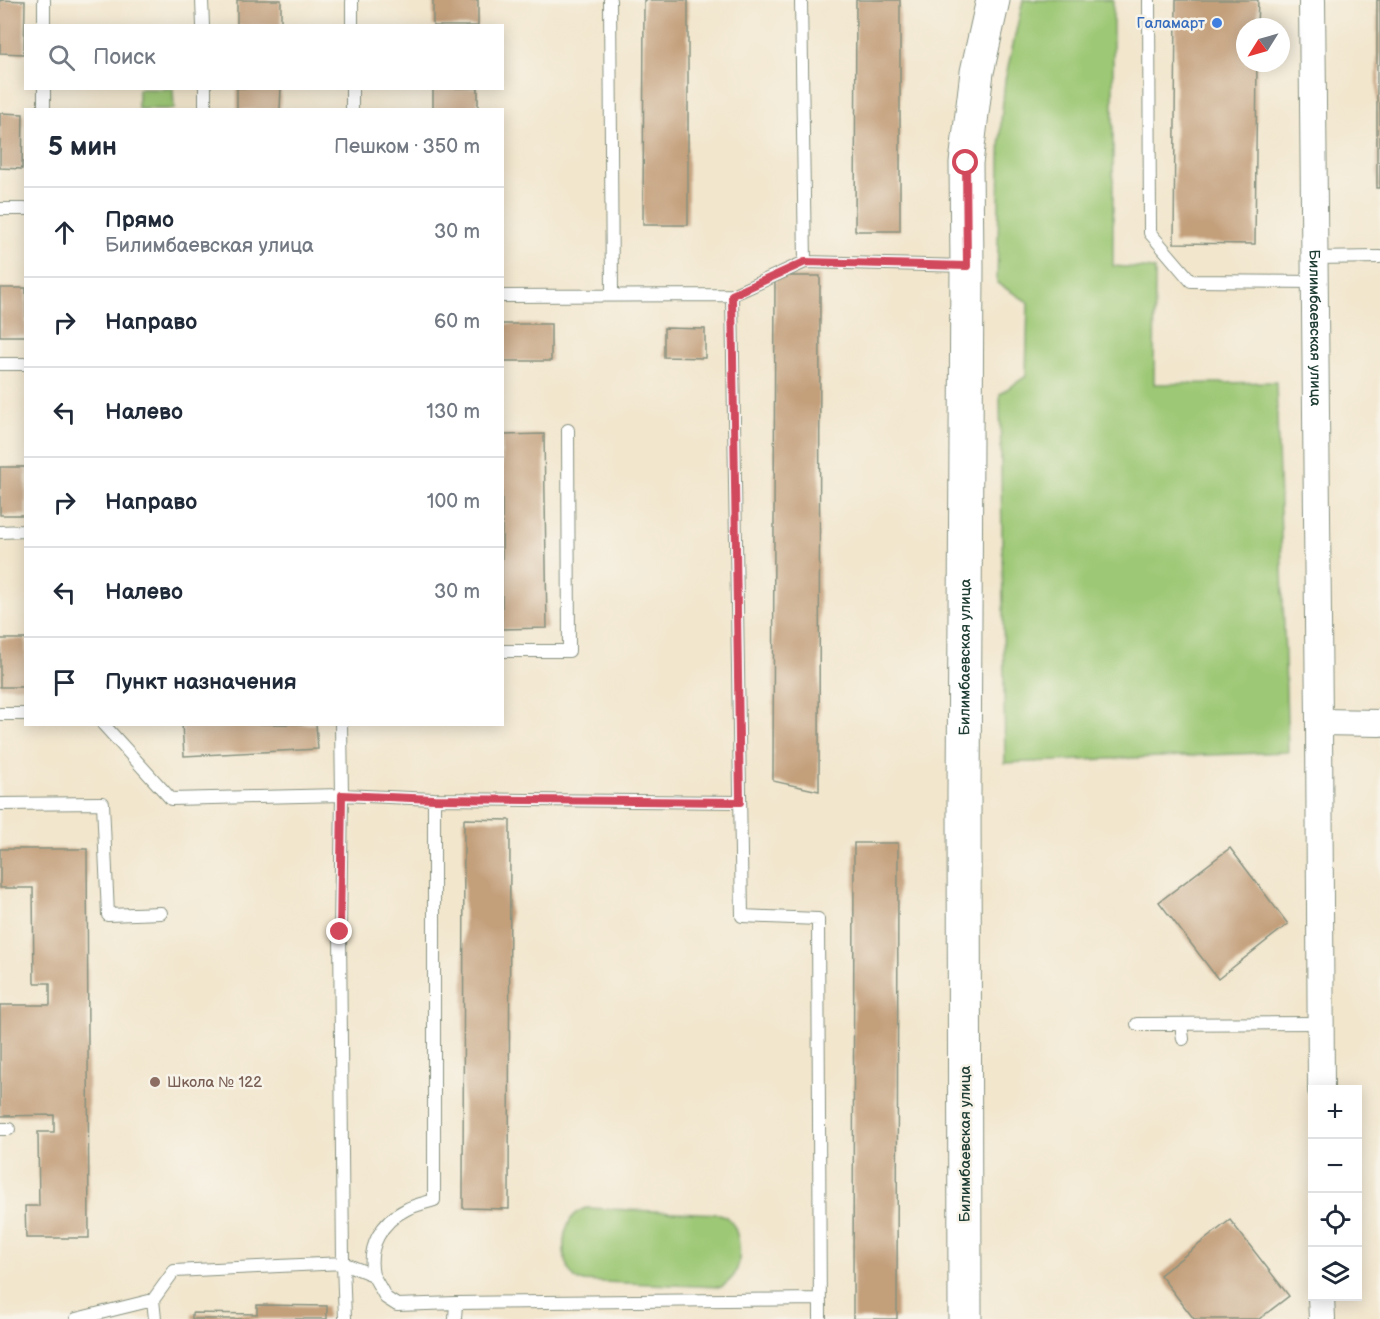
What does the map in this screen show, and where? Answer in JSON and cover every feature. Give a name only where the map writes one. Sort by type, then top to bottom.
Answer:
[{"type":"main road","name":"Билимбаевская улица","points":[[965,1319],[966,163],[977,72],[993,0]]},
{"type":"street","name":"Билимбаевская улица","points":[[1312,0],[1321,1085]]},
{"type":"street","points":[[1319,723],[1380,723]]},
{"type":"street","points":[[1322,1301],[1322,1319]]},
{"type":"lane","points":[[44,0],[44,24]]},
{"type":"lane","points":[[202,0],[203,24]]},
{"type":"lane","points":[[352,0],[352,24]]},
{"type":"lane","points":[[610,0],[612,295]]},
{"type":"lane","points":[[801,0],[805,262]]},
{"type":"lane","points":[[1149,0],[1150,233],[1191,280],[1314,270],[1380,257]]},
{"type":"lane","points":[[44,90],[44,108]]},
{"type":"lane","points":[[205,90],[206,108]]},
{"type":"lane","points":[[352,90],[352,108]]},
{"type":"lane","points":[[0,209],[24,209]]},
{"type":"lane","points":[[504,296],[732,295],[805,262],[967,266]]},
{"type":"lane","points":[[732,295],[742,916],[818,919],[820,1319]]},
{"type":"lane","points":[[0,364],[24,364]]},
{"type":"lane","points":[[504,651],[569,651],[568,430]]},
{"type":"lane","points":[[0,532],[24,531]]},
{"type":"lane","points":[[0,714],[24,714]]},
{"type":"lane","points":[[105,726],[171,799],[342,795],[434,799],[740,802]]},
{"type":"lane","points":[[341,726],[340,932],[345,1319]]},
{"type":"lane","points":[[434,799],[434,1200],[409,1208],[397,1215],[378,1235],[373,1247],[371,1264],[373,1275],[386,1298],[397,1305],[820,1299]]},
{"type":"lane","points":[[0,804],[103,803],[108,915],[161,913]]},
{"type":"lane","points":[[1137,1024],[1320,1023]]},
{"type":"lane","points":[[1181,1024],[1183,1040]]},
{"type":"lane","points":[[76,1319],[153,1300],[174,1271],[343,1263],[373,1275]]},
{"type":"lane","points":[[153,1300],[155,1319]]},
{"type":"lane","points":[[455,1319],[456,1303]]},
{"type":"green space","points":[[1023,0],[1113,0],[1113,266],[1155,269],[1154,384],[1276,382],[1288,752],[1005,763],[1000,394],[1026,376],[1028,302],[997,283],[1001,121],[1005,80]]},
{"type":"green space","points":[[138,90],[173,90],[174,108],[138,108]]},
{"type":"green space","points":[[586,1208],[720,1214],[727,1218],[736,1232],[739,1249],[738,1267],[735,1274],[721,1287],[579,1281],[569,1269],[564,1243],[567,1226],[571,1219]]},
{"type":"building","points":[[0,0],[25,1],[24,54],[0,53]]},
{"type":"building","points":[[237,0],[281,0],[281,24],[237,24]]},
{"type":"building","points":[[433,0],[478,0],[478,24],[433,24]]},
{"type":"building","points":[[644,0],[688,0],[688,225],[643,225]]},
{"type":"building","points":[[856,0],[900,0],[900,231],[855,231]]},
{"type":"building","points":[[1176,0],[1258,0],[1257,18],[1236,18],[1236,72],[1257,72],[1255,244],[1174,243]]},
{"type":"building","points":[[1377,0],[1380,0],[1380,188],[1377,188]]},
{"type":"building","points":[[237,90],[281,90],[280,108],[237,108]]},
{"type":"building","points":[[433,90],[478,90],[478,108],[433,108]]},
{"type":"building","points":[[0,113],[23,114],[22,169],[0,168]]},
{"type":"building","points":[[775,276],[820,276],[819,791],[773,781]]},
{"type":"building","points":[[0,288],[24,288],[24,336],[0,336]]},
{"type":"building","points":[[504,324],[551,324],[551,361],[504,361]]},
{"type":"building","points":[[664,328],[705,329],[705,358],[664,357]]},
{"type":"building","points":[[544,434],[547,628],[504,629],[504,435]]},
{"type":"building","points":[[0,467],[24,467],[24,515],[0,515]]},
{"type":"building","points":[[0,639],[24,639],[24,687],[0,687]]},
{"type":"building","points":[[182,726],[316,726],[318,749],[184,756]]},
{"type":"building","points":[[464,819],[510,820],[509,1209],[463,1208]]},
{"type":"building","points":[[854,843],[898,843],[897,1319],[853,1319]]},
{"type":"building","points":[[1230,848],[1288,924],[1218,979],[1159,902]]},
{"type":"building","points":[[0,849],[87,849],[89,1238],[26,1238],[25,1206],[39,1206],[38,1132],[54,1132],[54,1115],[0,1116],[0,1005],[50,1005],[50,983],[34,983],[33,888],[0,888]]},
{"type":"building","points":[[1230,1220],[1289,1296],[1259,1319],[1194,1319],[1160,1275]]},
{"type":"building","points":[[257,1305],[327,1306],[327,1319],[192,1319],[192,1313],[257,1314]]},
{"type":"place","name":"Галамарт","points":[[1217,23]]},
{"type":"place","name":"Школа № 122","points":[[155,1082]]},
{"type":"route","points":[[340,932],[342,795],[434,799],[740,802],[732,295],[805,262],[967,266],[966,163]]}]
